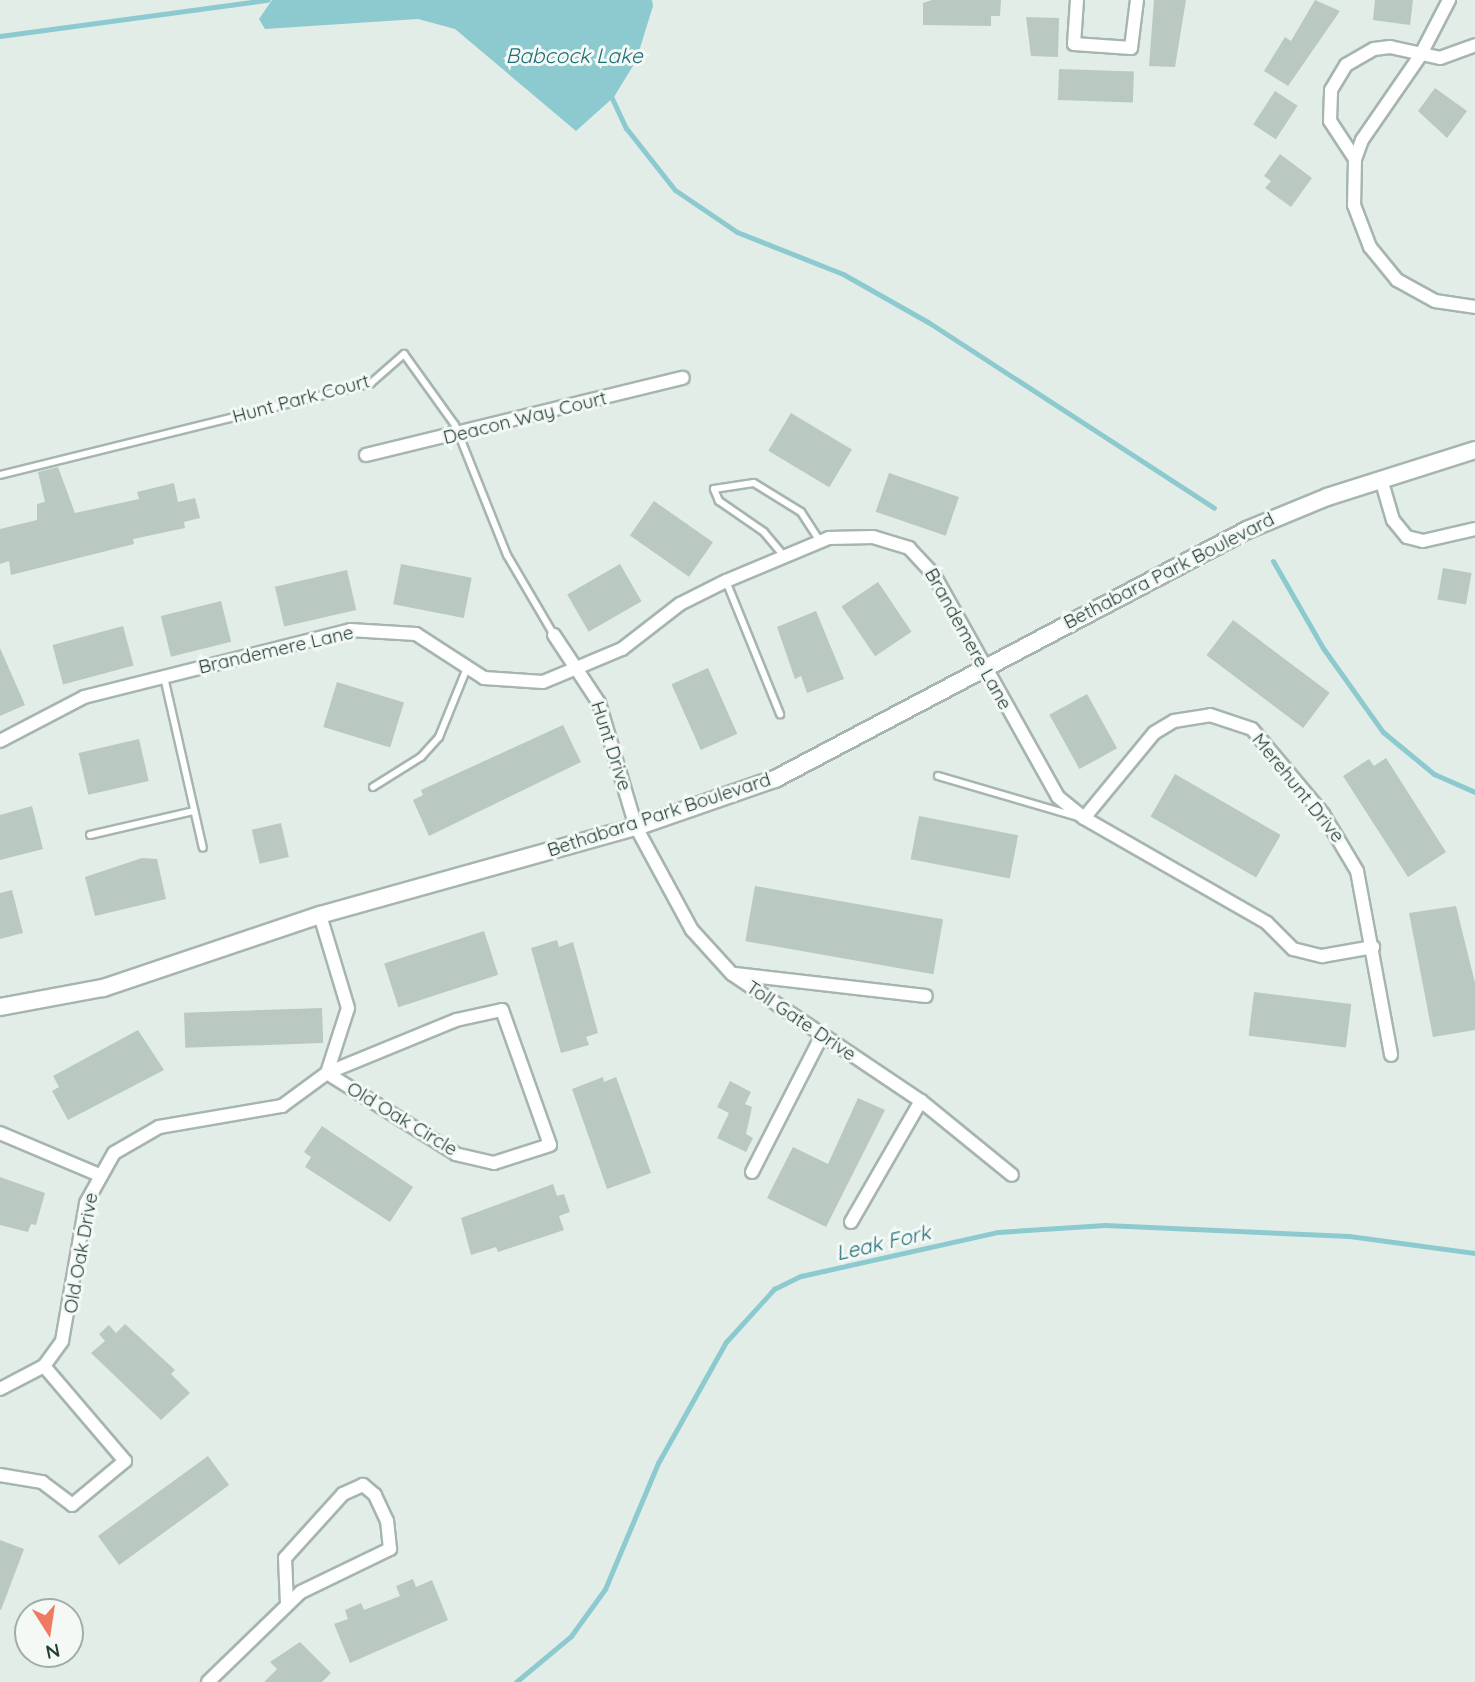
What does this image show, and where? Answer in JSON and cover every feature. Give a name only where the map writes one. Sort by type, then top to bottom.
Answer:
[{"type":"street","points":[[1077,0],[1074,44],[1131,48],[1136,0]]},
{"type":"street","points":[[1449,0],[1420,56],[1375,116],[1355,159],[1357,216],[1382,265],[1425,296],[1475,307]]},
{"type":"street","points":[[1355,159],[1329,121],[1338,76],[1374,50],[1405,49],[1420,56],[1457,55],[1475,45]]},
{"type":"street","name":"Deacon Way Court","points":[[366,455],[460,435],[683,378]]},
{"type":"street","name":"Bethabara Park Boulevard","points":[[0,1007],[103,988],[320,915],[636,827],[775,779],[985,665],[1247,530],[1381,480],[1475,450]]},
{"type":"street","points":[[1381,480],[1393,520],[1407,537],[1423,541],[1475,528]]},
{"type":"street","name":"Brandemere Lane","points":[[0,741],[85,697],[350,630],[380,628],[430,640],[467,668],[498,682],[528,684],[577,668],[622,649],[680,604],[784,556],[820,541],[873,537],[909,548],[934,575],[985,665],[1042,776],[1084,818],[1267,923],[1293,950],[1322,956],[1373,947]]},
{"type":"street","name":"Hunt Drive","points":[[554,635],[577,668],[607,723],[636,827]]},
{"type":"street","name":"Merehunt Drive","points":[[1084,818],[1154,733],[1195,716],[1239,722],[1267,745],[1348,851],[1365,900],[1391,1055]]},
{"type":"street","name":"Toll Gate Drive","points":[[636,827],[676,906],[732,974],[921,1101],[1012,1175]]},
{"type":"street","points":[[320,915],[348,1008],[327,1073]]},
{"type":"street","points":[[732,974],[926,996]]},
{"type":"street","name":"Old Oak Circle","points":[[502,1010],[550,1145],[494,1163],[456,1154],[327,1073],[456,1020],[502,1010]]},
{"type":"street","points":[[752,1172],[822,1035]]},
{"type":"street","name":"Old Oak Drive","points":[[0,1389],[44,1366],[62,1341],[69,1318],[86,1203],[97,1174],[114,1153],[159,1127],[282,1106],[327,1073]]},
{"type":"street","points":[[851,1222],[921,1101]]},
{"type":"street","points":[[0,1133],[97,1174]]},
{"type":"street","points":[[0,1475],[42,1482],[72,1505],[125,1461],[44,1366]]},
{"type":"street","points":[[208,1682],[287,1604],[390,1549],[387,1521],[375,1495],[363,1485],[343,1494],[285,1558],[287,1604]]},
{"type":"lane","name":"Hunt Park Court","points":[[0,475],[371,383],[404,354],[460,435],[507,555],[554,635]]},
{"type":"lane","points":[[784,556],[764,532],[719,501],[714,489],[754,483],[802,512],[820,541]]},
{"type":"lane","points":[[726,581],[780,715]]},
{"type":"lane","points":[[373,787],[421,757],[439,737],[467,668]]},
{"type":"lane","points":[[164,677],[203,848]]},
{"type":"lane","points":[[939,776],[1084,818]]},
{"type":"lane","points":[[90,835],[194,811]]},
{"type":"water","name":"Babcock Lake","points":[[272,0],[652,0],[653,6],[636,61],[614,97],[576,131],[455,29],[418,19],[265,29],[259,19]]},
{"type":"building","points":[[932,0],[1001,0],[1000,16],[991,16],[991,26],[923,25],[923,3]]},
{"type":"building","points":[[1154,0],[1186,0],[1175,67],[1149,66]]},
{"type":"building","points":[[1315,0],[1340,11],[1288,86],[1264,71],[1285,37],[1291,41]]},
{"type":"building","points":[[1375,0],[1413,0],[1410,25],[1373,20]]},
{"type":"building","points":[[1026,17],[1059,18],[1058,57],[1031,56]]},
{"type":"building","points":[[1059,69],[1134,72],[1133,103],[1058,100]]},
{"type":"building","points":[[1435,88],[1467,111],[1447,138],[1418,111]]},
{"type":"building","points":[[1275,91],[1298,106],[1276,139],[1253,125]]},
{"type":"building","points":[[1280,154],[1312,178],[1291,207],[1265,188],[1271,181],[1264,176]]},
{"type":"building","points":[[791,413],[852,450],[829,487],[768,451]]},
{"type":"building","points":[[58,467],[75,513],[139,499],[137,492],[174,483],[178,502],[195,498],[200,518],[184,522],[185,528],[133,539],[134,544],[11,575],[9,561],[0,564],[0,529],[37,520],[37,504],[45,502],[38,472]]},
{"type":"building","points":[[889,473],[959,497],[946,536],[876,512]]},
{"type":"building","points":[[654,501],[713,542],[689,577],[630,535]]},
{"type":"building","points":[[401,564],[472,578],[464,618],[393,604]]},
{"type":"building","points":[[620,564],[642,601],[589,632],[567,594]]},
{"type":"building","points":[[1443,568],[1472,573],[1466,605],[1437,600]]},
{"type":"building","points":[[347,570],[356,610],[284,627],[275,587]]},
{"type":"building","points":[[878,582],[912,632],[875,656],[842,607]]},
{"type":"building","points":[[221,601],[231,642],[171,657],[161,616]]},
{"type":"building","points":[[816,611],[844,679],[807,693],[801,676],[795,679],[777,627]]},
{"type":"building","points":[[1233,620],[1330,693],[1303,728],[1207,655]]},
{"type":"building","points":[[123,626],[134,666],[63,684],[52,645]]},
{"type":"building","points":[[0,648],[25,705],[0,716]]},
{"type":"building","points":[[708,668],[737,734],[701,750],[671,684]]},
{"type":"building","points":[[337,682],[404,702],[390,747],[323,727]]},
{"type":"building","points":[[1087,694],[1117,748],[1079,769],[1049,715]]},
{"type":"building","points":[[563,725],[581,762],[429,836],[413,800],[423,795],[421,790]]},
{"type":"building","points":[[139,739],[149,781],[88,795],[79,753]]},
{"type":"building","points":[[1386,758],[1446,852],[1408,877],[1343,776],[1369,759],[1374,766]]},
{"type":"building","points":[[1175,774],[1281,835],[1256,877],[1150,816]]},
{"type":"building","points":[[32,806],[43,849],[0,860],[0,815]]},
{"type":"building","points":[[919,816],[1018,835],[1010,878],[911,859]]},
{"type":"building","points":[[281,823],[289,857],[260,864],[252,830]]},
{"type":"building","points":[[142,858],[157,859],[166,899],[95,916],[85,877]]},
{"type":"building","points":[[755,886],[943,919],[933,974],[745,941]]},
{"type":"building","points":[[12,890],[23,933],[0,939],[0,893]]},
{"type":"building","points":[[1456,906],[1475,983],[1475,1030],[1433,1037],[1409,913]]},
{"type":"building","points":[[484,931],[498,975],[398,1007],[384,963]]},
{"type":"building","points":[[557,940],[559,947],[573,942],[598,1033],[586,1037],[589,1045],[561,1053],[531,948]]},
{"type":"building","points":[[1254,992],[1351,1004],[1346,1048],[1249,1036]]},
{"type":"building","points":[[322,1008],[323,1043],[185,1048],[184,1013]]},
{"type":"building","points":[[138,1030],[164,1070],[68,1120],[52,1091],[59,1087],[53,1076]]},
{"type":"building","points":[[603,1077],[604,1082],[616,1077],[651,1173],[607,1189],[572,1089]]},
{"type":"building","points":[[730,1081],[751,1092],[745,1104],[752,1107],[746,1134],[753,1138],[746,1152],[717,1138],[729,1113],[717,1107]]},
{"type":"building","points":[[858,1098],[885,1110],[826,1227],[767,1198],[793,1147],[828,1164]]},
{"type":"building","points":[[322,1126],[413,1187],[390,1222],[305,1167],[311,1157],[304,1152]]},
{"type":"building","points":[[0,1177],[45,1193],[36,1225],[31,1224],[28,1232],[0,1225]]},
{"type":"building","points":[[553,1184],[557,1196],[564,1194],[570,1212],[559,1216],[564,1230],[498,1252],[496,1247],[471,1255],[461,1218]]},
{"type":"building","points":[[125,1324],[175,1370],[171,1374],[190,1393],[161,1420],[91,1353],[105,1341],[99,1334],[109,1325],[116,1333]]},
{"type":"building","points":[[208,1456],[229,1485],[119,1565],[98,1536]]},
{"type":"building","points":[[0,1540],[24,1549],[1,1610],[0,1610]]},
{"type":"building","points":[[413,1579],[416,1587],[432,1580],[448,1620],[350,1663],[334,1624],[348,1619],[345,1610],[361,1603],[364,1610],[400,1596],[396,1586]]},
{"type":"building","points":[[300,1642],[331,1673],[322,1682],[264,1682],[277,1669],[270,1662]]},
{"type":"waterway","points":[[0,36],[268,0]]},
{"type":"waterway","points":[[610,94],[626,128],[675,190],[737,232],[843,274],[928,322],[1214,508]]},
{"type":"waterway","points":[[1273,561],[1323,648],[1383,732],[1434,774],[1475,792]]},
{"type":"waterway","name":"Leak Fork","points":[[516,1682],[571,1636],[605,1589],[658,1463],[726,1342],[774,1289],[801,1276],[998,1232],[1105,1225],[1349,1236],[1475,1253]]}]
